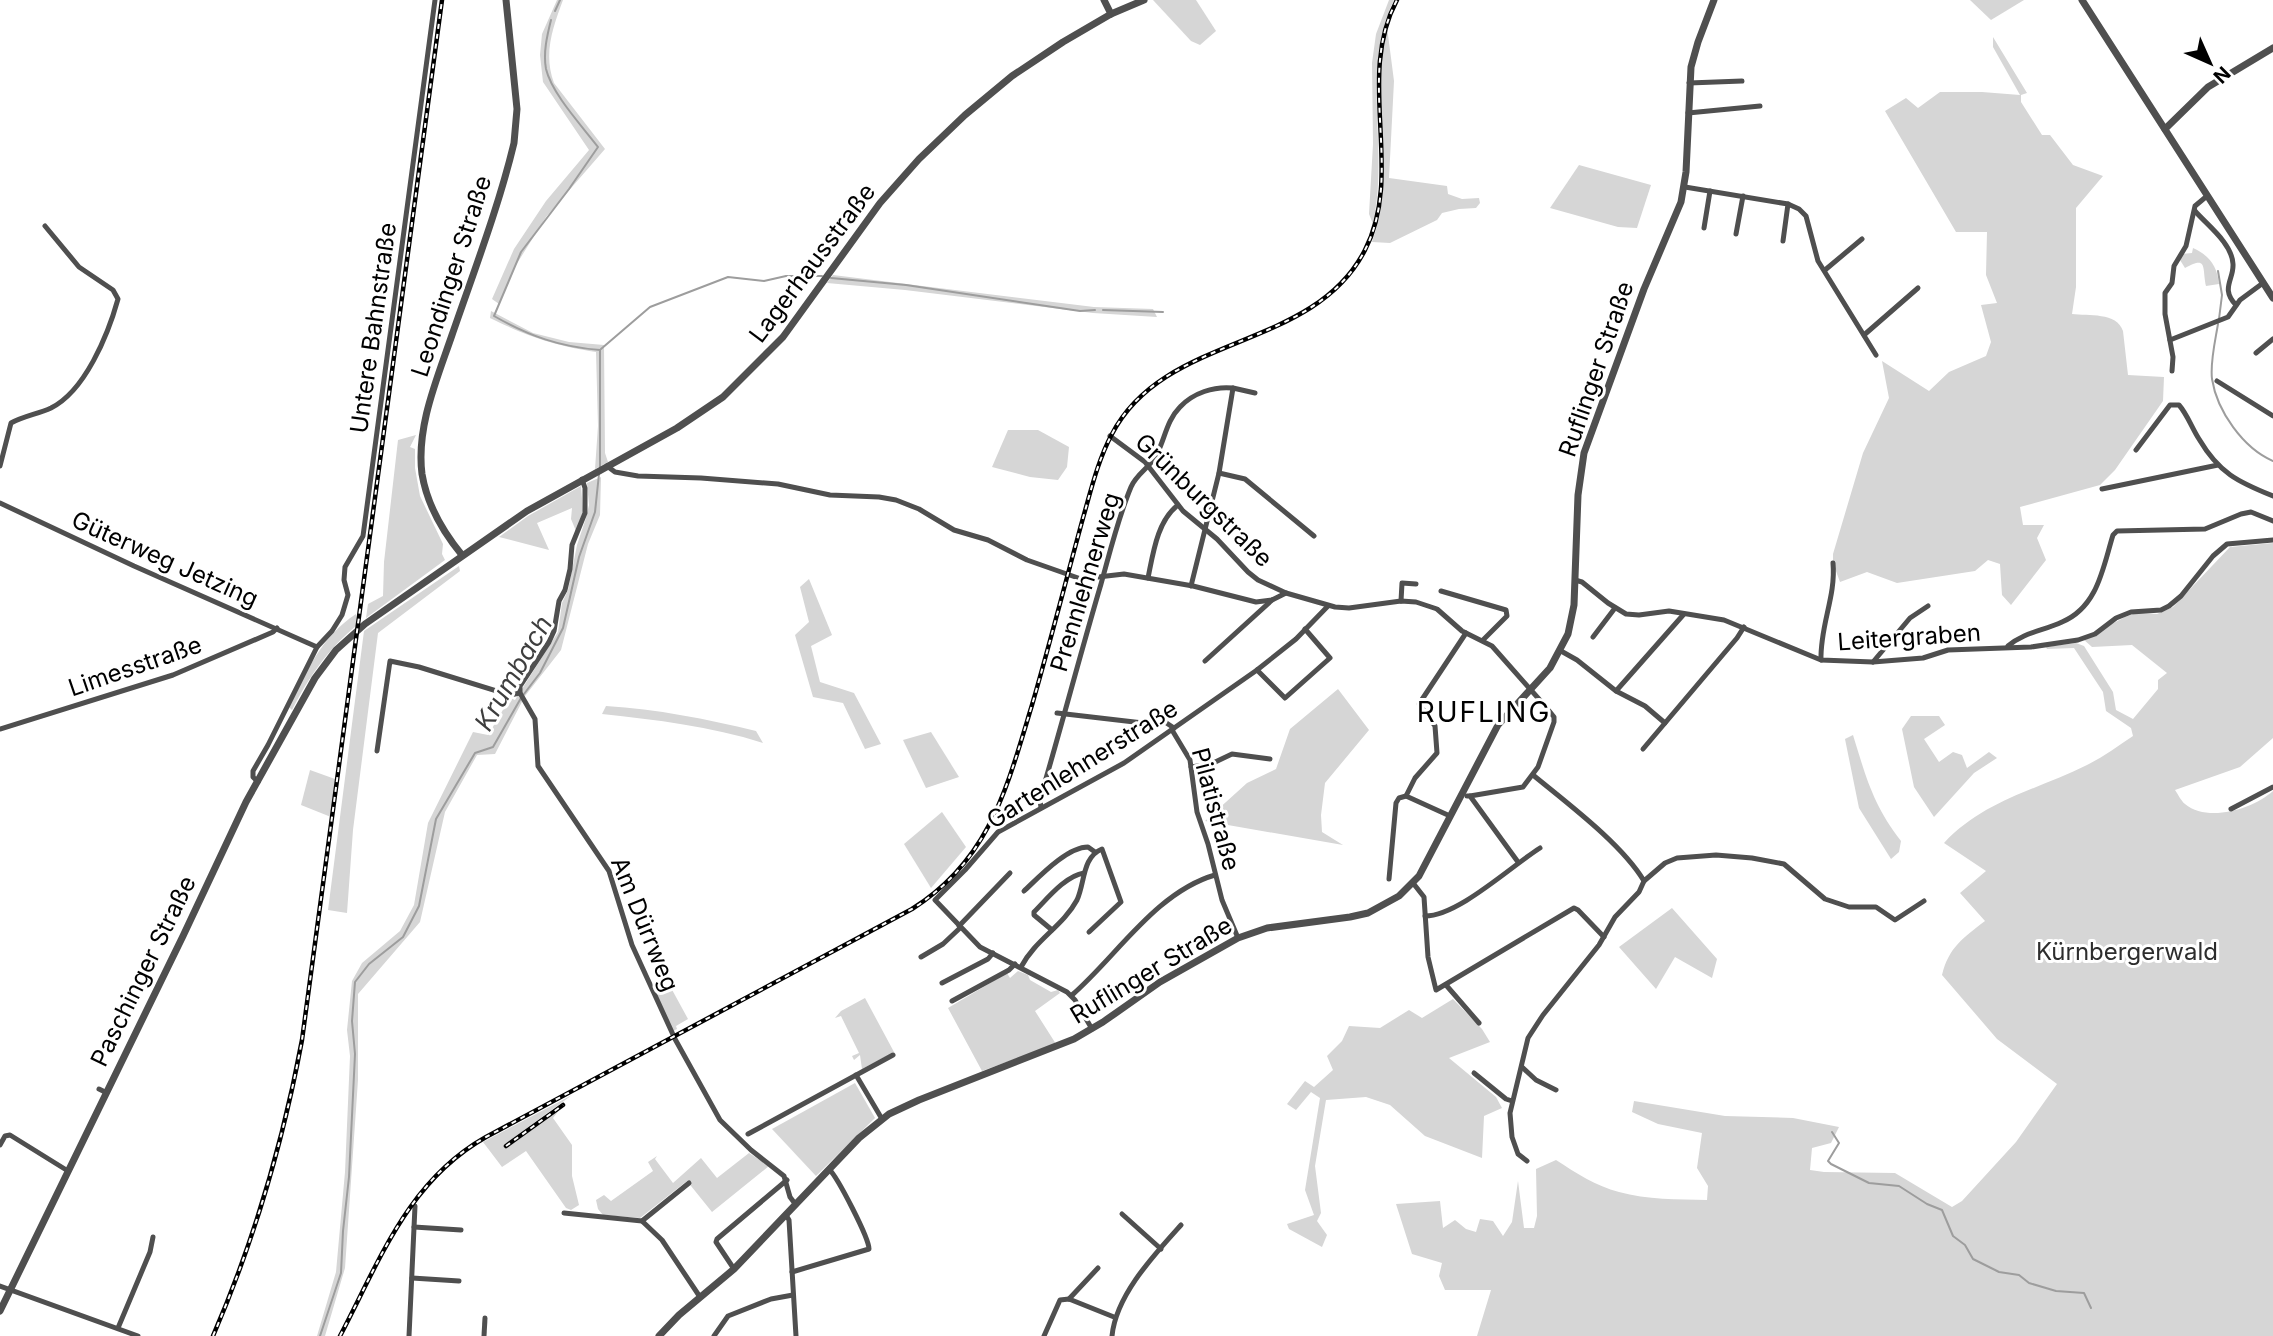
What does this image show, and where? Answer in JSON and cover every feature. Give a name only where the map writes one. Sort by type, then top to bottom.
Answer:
[{"type":"street","name":"Untere Bahnstraße","points":[[258,782],[253,777],[253,771],[317,647],[342,615],[348,595],[344,580],[345,567],[364,531],[435,0]]},
{"type":"street","name":"Leondinger Straße","points":[[462,555],[439,522],[428,497],[422,473],[421,446],[427,415],[505,176],[516,134],[517,109],[506,0]]},
{"type":"street","points":[[1104,0],[1111,14]]},
{"type":"street","name":"Lagerhausstraße","points":[[462,555],[536,505],[689,421],[734,387],[783,337],[890,191],[965,115],[1026,66],[1076,33],[1144,0]]},
{"type":"street","name":"Ruflinger Straße","points":[[659,1336],[734,1269],[829,1169],[882,1119],[906,1105],[1054,1048],[1092,1029],[1160,982],[1238,938],[1278,926],[1350,918],[1368,913],[1391,902],[1413,883],[1427,864],[1502,719],[1547,671],[1561,651],[1573,614],[1577,495],[1584,453],[1644,289],[1676,217],[1685,187],[1689,83],[1698,42],[1714,0]]},
{"type":"street","points":[[2082,0],[2273,298]]},
{"type":"street","points":[[2165,129],[2208,87],[2273,48]]},
{"type":"street","points":[[1689,83],[1742,81]]},
{"type":"street","points":[[1688,113],[1760,106]]},
{"type":"street","points":[[1685,187],[1788,204],[1800,209],[1806,216],[1815,255],[1876,355]]},
{"type":"street","points":[[1704,228],[1710,191]]},
{"type":"street","points":[[1736,233],[1743,196]]},
{"type":"street","points":[[2172,371],[2173,357],[2165,314],[2165,293],[2172,284],[2174,266],[2186,246],[2197,202],[2207,196]]},
{"type":"street","points":[[1783,241],[1788,204]]},
{"type":"street","points":[[2195,211],[2218,234],[2231,256],[2233,264],[2228,290],[2236,304]]},
{"type":"street","points":[[0,466],[11,423],[52,407],[67,398],[79,386],[118,299],[113,290],[79,267],[46,226]]},
{"type":"street","points":[[1825,270],[1862,239]]},
{"type":"street","points":[[2170,340],[2222,320],[2232,313],[2236,304],[2263,283]]},
{"type":"street","points":[[1864,335],[1918,288]]},
{"type":"street","points":[[2256,353],[2273,339]]},
{"type":"street","points":[[2217,381],[2273,416]]},
{"type":"street","name":"Prennlehnerweg","points":[[1041,808],[1040,799],[1131,487],[1140,471],[1148,466],[1158,451],[1171,417],[1184,403],[1205,391],[1220,387],[1233,388]]},
{"type":"street","points":[[1191,586],[1219,472],[1233,388],[1255,393]]},
{"type":"street","points":[[2136,450],[2170,405],[2175,404],[2182,408],[2218,466],[2241,483],[2273,496]]},
{"type":"street","name":"Grünburgstraße","points":[[1111,436],[1148,466],[1189,517],[1206,530],[1252,576],[1286,593],[1328,606],[1349,608],[1401,601],[1416,602],[1437,609],[1466,633],[1483,640],[1497,651],[1554,719],[1533,775]]},
{"type":"street","points":[[2102,489],[2218,466]]},
{"type":"street","points":[[601,469],[638,476],[778,484],[830,495],[895,499],[919,509],[954,530],[988,540],[1027,560],[1085,579],[1117,574],[1191,586],[1249,601],[1272,600]]},
{"type":"street","points":[[1219,472],[1245,479],[1314,536]]},
{"type":"street","points":[[377,751],[390,661],[419,667],[510,695],[522,696],[520,687],[554,631],[559,601],[570,569],[572,545],[585,513],[585,488],[582,479]]},
{"type":"street","name":"Güterweg Jetzing","points":[[0,503],[317,647]]},
{"type":"street","points":[[1148,578],[1163,523],[1169,512],[1178,505]]},
{"type":"street","points":[[2008,646],[2030,632],[2068,619],[2085,603],[2097,586],[2111,539],[2117,531],[2205,529],[2251,512],[2273,521]]},
{"type":"street","name":"Leitergraben","points":[[1575,580],[1582,582],[1615,608],[1632,616],[1670,611],[1724,620],[1821,660],[1873,662],[1923,658],[1948,650],[2031,647],[2071,642],[2095,634],[2116,618],[2131,612],[2164,609],[2181,596],[2221,548],[2232,542],[2273,540]]},
{"type":"street","name":"Paschinger Straße","points":[[0,1311],[63,1179],[75,1145],[95,1114],[102,1091],[226,845],[250,804],[258,782],[310,686],[336,650],[365,624],[462,555]]},
{"type":"street","points":[[1821,660],[1820,641],[1835,583],[1833,563]]},
{"type":"street","points":[[1401,601],[1402,583],[1416,584]]},
{"type":"street","points":[[1441,591],[1507,611],[1506,618],[1483,640]]},
{"type":"street","points":[[1205,661],[1272,600],[1286,593]]},
{"type":"street","name":"Gartenlehnerstraße","points":[[960,927],[935,900],[995,834],[1116,768],[1173,729],[1257,670],[1328,606]]},
{"type":"street","points":[[1873,662],[1910,618],[1928,606]]},
{"type":"street","points":[[1593,637],[1615,608]]},
{"type":"street","points":[[1616,691],[1684,614]]},
{"type":"street","points":[[1643,749],[1744,627]]},
{"type":"street","name":"Limesstraße","points":[[0,729],[173,675],[277,628]]},
{"type":"street","points":[[1257,670],[1285,698],[1330,659],[1305,629]]},
{"type":"street","points":[[1389,879],[1396,803],[1406,796],[1415,778],[1437,753],[1435,726],[1419,704],[1466,633]]},
{"type":"street","points":[[1561,651],[1577,660],[1616,691],[1645,706],[1665,723]]},
{"type":"street","name":"Am Dürrweg","points":[[522,696],[535,719],[538,766],[609,871],[639,963],[675,1039],[716,1115],[751,1150],[780,1171],[796,1205]]},
{"type":"street","points":[[1057,713],[1143,723],[1165,722],[1173,729]]},
{"type":"street","name":"Pilatistraße","points":[[1173,729],[1191,766],[1194,800],[1226,910],[1238,938]]},
{"type":"street","points":[[1191,766],[1210,764],[1232,754],[1270,759]]},
{"type":"street","points":[[1461,794],[1470,796],[1520,788],[1533,775],[1598,830],[1637,870],[1644,881]]},
{"type":"street","points":[[2231,809],[2273,787]]},
{"type":"street","points":[[1406,796],[1450,816]]},
{"type":"street","points":[[1470,796],[1518,862]]},
{"type":"street","points":[[1024,891],[1070,852],[1084,846],[1094,852]]},
{"type":"street","points":[[1424,916],[1433,916],[1457,907],[1540,848]]},
{"type":"street","points":[[1021,967],[1030,951],[1077,900],[1084,873],[1094,852],[1102,849],[1121,902],[1089,932]]},
{"type":"street","points":[[1527,1161],[1518,1154],[1510,1119],[1525,1046],[1532,1030],[1604,937],[1611,923],[1639,892],[1644,881],[1665,863],[1677,858],[1716,855],[1778,862],[1788,867],[1825,899],[1849,907],[1876,907],[1895,920],[1924,901]]},
{"type":"street","points":[[920,957],[943,944],[1010,873]]},
{"type":"street","points":[[1052,930],[1034,915],[1034,912],[1065,883],[1084,873]]},
{"type":"street","points":[[1072,995],[1160,908],[1185,890],[1215,875]]},
{"type":"street","points":[[1413,883],[1422,894],[1436,990],[1574,908],[1604,937]]},
{"type":"street","points":[[960,927],[977,944],[1063,988],[1072,995],[1092,1029]]},
{"type":"street","points":[[942,983],[988,959],[993,953]]},
{"type":"street","points":[[952,1001],[1009,970],[1015,964]]},
{"type":"street","points":[[1446,985],[1479,1023]]},
{"type":"street","points":[[747,1134],[892,1055]]},
{"type":"street","points":[[1522,1067],[1536,1080],[1556,1090]]},
{"type":"street","points":[[1474,1073],[1506,1099],[1513,1101]]},
{"type":"street","points":[[856,1075],[882,1119]]},
{"type":"street","points":[[0,1145],[5,1136],[10,1135],[67,1170]]},
{"type":"street","points":[[792,1272],[869,1249],[870,1245],[862,1228],[829,1169]]},
{"type":"street","points":[[734,1269],[716,1242],[717,1239],[780,1183],[787,1181]]},
{"type":"street","points":[[642,1222],[689,1183]]},
{"type":"street","points":[[409,1336],[415,1206]]},
{"type":"street","points":[[564,1213],[642,1222],[662,1240],[700,1297]]},
{"type":"street","points":[[1122,1214],[1161,1249]]},
{"type":"street","points":[[786,1215],[789,1220],[796,1336]]},
{"type":"street","points":[[1111,1336],[1114,1317],[1130,1288],[1181,1225]]},
{"type":"street","points":[[414,1227],[461,1230]]},
{"type":"street","points":[[118,1328],[150,1252],[153,1237]]},
{"type":"street","points":[[1069,1299],[1098,1268]]},
{"type":"street","points":[[412,1279],[459,1281]]},
{"type":"street","points":[[0,1286],[138,1336]]},
{"type":"street","points":[[714,1336],[728,1316],[771,1299],[793,1295]]},
{"type":"street","points":[[1044,1336],[1060,1300],[1069,1299],[1114,1317]]},
{"type":"street","points":[[484,1336],[485,1318]]},
{"type":"green space","points":[[557,0],[563,0],[549,51],[554,83],[605,149],[546,217],[516,265],[499,304],[492,299],[514,249],[546,201],[589,150],[543,82],[540,55],[542,34]]},
{"type":"green space","points":[[1153,0],[1196,0],[1216,31],[1200,45],[1191,41]]},
{"type":"green space","points":[[1389,0],[1394,0],[1384,27],[1377,82],[1379,168],[1373,224],[1369,214],[1373,144],[1372,63],[1376,34]]},
{"type":"green space","points":[[1970,0],[2024,0],[1991,20]]},
{"type":"green space","points":[[1387,27],[1394,81],[1389,178],[1447,186],[1448,194],[1462,199],[1479,198],[1480,203],[1476,208],[1442,213],[1437,220],[1390,243],[1372,242],[1380,215],[1383,188],[1380,80]]},
{"type":"green space","points":[[1993,37],[2027,93],[2021,95],[2021,102],[2042,135],[2050,135],[2073,165],[2103,176],[2076,208],[2076,287],[2072,314],[2101,316],[2120,325],[2128,375],[2164,377],[2163,401],[2115,470],[2100,485],[2020,507],[2023,525],[2044,525],[2037,538],[2046,560],[2011,605],[2002,595],[2000,564],[1988,560],[1975,571],[1897,583],[1867,572],[1840,582],[1833,563],[1833,554],[1863,453],[1889,398],[1882,361],[1929,391],[1949,372],[1986,356],[1991,342],[1981,305],[1997,303],[1986,275],[1987,232],[1956,232],[1885,111],[1906,98],[1918,108],[1940,92],[2020,95],[1993,47]]},
{"type":"green space","points":[[1579,165],[1651,185],[1637,228],[1618,227],[1550,208]]},
{"type":"green space","points":[[2193,248],[2212,262],[2219,284],[2206,286],[2201,263],[2185,268],[2180,260],[2182,254],[2192,253]]},
{"type":"green space","points":[[833,275],[1094,307],[1153,309],[1157,317],[1093,313],[827,283]]},
{"type":"green space","points":[[491,311],[533,333],[569,342],[604,345],[605,453],[608,462],[595,469],[598,426],[596,352],[529,335],[490,318]]},
{"type":"green space","points":[[1008,430],[1038,430],[1069,447],[1067,467],[1058,480],[1030,477],[992,467]]},
{"type":"green space","points":[[416,435],[410,447],[415,449],[420,496],[443,544],[442,554],[445,560],[366,618],[368,604],[383,596],[384,562],[398,440]]},
{"type":"green space","points":[[601,477],[600,515],[588,544],[561,650],[525,696],[495,754],[477,755],[445,812],[420,922],[358,994],[358,1080],[345,1268],[325,1336],[317,1336],[336,1272],[345,1172],[350,1056],[347,1030],[352,981],[362,963],[400,931],[414,905],[428,823],[473,732],[488,735],[510,698],[515,700],[558,632],[562,603],[568,590],[589,505],[587,483]]},
{"type":"green space","points":[[581,486],[583,511],[576,531],[571,519],[572,508],[537,523],[549,550],[499,537],[528,516]]},
{"type":"green space","name":"Kürnbergerwald","points":[[2273,543],[2273,738],[2240,767],[2175,790],[2184,803],[2206,813],[2242,808],[2273,791],[2273,1336],[1477,1336],[1491,1290],[1445,1290],[1439,1276],[1442,1263],[1412,1254],[1396,1204],[1440,1201],[1443,1228],[1455,1220],[1466,1229],[1476,1232],[1480,1219],[1493,1221],[1503,1236],[1512,1222],[1518,1181],[1524,1228],[1534,1228],[1537,1216],[1536,1169],[1556,1160],[1594,1183],[1630,1195],[1707,1200],[1708,1186],[1697,1168],[1702,1133],[1658,1124],[1632,1112],[1634,1101],[1725,1116],[1793,1118],[1839,1127],[1831,1143],[1812,1148],[1810,1170],[1895,1173],[1952,1207],[1962,1201],[2016,1142],[2057,1084],[1997,1039],[1942,975],[1953,950],[1985,921],[1960,893],[1986,871],[1944,843],[1976,816],[2012,797],[2087,765],[2133,736],[2131,728],[2106,711],[2103,692],[2074,648],[2046,647],[2076,643],[2084,646],[2113,692],[2116,710],[2133,719],[2158,689],[2158,680],[2167,673],[2132,645],[2092,647],[2083,639],[2136,613],[2157,614],[2173,607],[2230,547]]},
{"type":"green space","points":[[459,566],[460,571],[378,633],[353,830],[347,913],[328,910],[364,631]]},
{"type":"green space","points":[[809,579],[832,635],[811,646],[820,682],[854,693],[881,744],[865,749],[843,703],[813,697],[795,635],[809,622],[800,587]]},
{"type":"green space","points":[[356,614],[356,626],[320,665],[292,710],[289,707],[324,644]]},
{"type":"green space","points":[[1338,689],[1369,730],[1325,783],[1322,832],[1343,845],[1205,821],[1247,783],[1276,769],[1290,729]]},
{"type":"green space","points":[[606,706],[644,709],[719,722],[756,731],[763,743],[703,728],[602,714]]},
{"type":"green space","points":[[1911,716],[1939,716],[1945,725],[1924,739],[1939,762],[1953,752],[1962,755],[1967,768],[1989,752],[1997,758],[1974,773],[1934,817],[1914,787],[1902,729]]},
{"type":"green space","points":[[931,732],[959,777],[926,788],[903,740]]},
{"type":"green space","points":[[1853,735],[1877,803],[1901,841],[1899,852],[1891,859],[1859,808],[1845,739]]},
{"type":"green space","points":[[310,770],[335,779],[331,817],[301,805]]},
{"type":"green space","points":[[942,812],[966,847],[931,888],[904,844]]},
{"type":"green space","points":[[1672,908],[1717,959],[1712,978],[1675,957],[1656,989],[1619,947]]},
{"type":"green space","points":[[1018,971],[1051,992],[1058,990],[1060,993],[1035,1011],[1056,1044],[982,1071],[948,1008],[1007,973],[1010,978]]},
{"type":"green space","points":[[670,986],[688,1019],[673,1031],[657,995]]},
{"type":"green space","points":[[865,998],[894,1052],[862,1069],[860,1055],[854,1060],[852,1056],[859,1053],[841,1016],[835,1018],[841,1011]]},
{"type":"green space","points":[[1453,999],[1482,1029],[1490,1042],[1449,1058],[1496,1097],[1502,1108],[1484,1116],[1482,1158],[1425,1136],[1390,1105],[1366,1097],[1326,1100],[1315,1166],[1321,1213],[1317,1221],[1327,1235],[1322,1247],[1289,1229],[1287,1224],[1314,1215],[1305,1190],[1320,1098],[1311,1092],[1296,1110],[1287,1104],[1305,1081],[1314,1087],[1333,1070],[1327,1056],[1342,1041],[1349,1026],[1380,1028],[1409,1010],[1422,1018]]},
{"type":"green space","points":[[855,1083],[875,1118],[816,1176],[772,1129]]},
{"type":"green space","points":[[572,1095],[504,1145],[506,1147],[560,1109],[553,1118],[572,1145],[572,1176],[579,1205],[571,1210],[566,1208],[526,1151],[502,1167],[483,1142]]},
{"type":"green space","points":[[749,1153],[769,1166],[712,1212],[687,1181],[640,1218],[603,1215],[598,1209],[596,1200],[604,1195],[611,1201],[653,1171],[648,1162],[657,1156],[655,1159],[673,1183],[701,1158],[717,1178]]},
{"type":"waterway","name":"Krumbach","points":[[555,11],[560,0]]},
{"type":"waterway","name":"Krumbach","points":[[551,20],[545,57],[549,79],[568,110],[598,147],[521,252],[494,316],[545,339],[600,350],[600,469]]},
{"type":"waterway","points":[[2218,271],[2222,295],[2219,319]]},
{"type":"waterway","points":[[601,349],[650,307],[728,277],[764,281],[786,276],[822,276]]},
{"type":"waterway","points":[[831,278],[906,285],[1080,311],[1095,310]]},
{"type":"waterway","points":[[1103,310],[1163,312]]},
{"type":"waterway","points":[[2218,324],[2212,379],[2219,403],[2242,438],[2273,461]]},
{"type":"waterway","name":"Krumbach","points":[[524,694],[540,673],[563,628],[579,557],[595,512],[599,474]]},
{"type":"waterway","name":"Krumbach","points":[[320,1336],[341,1273],[355,1054],[352,1021],[355,982],[369,964],[403,937],[419,906],[436,819],[475,753],[493,747],[521,698]]},
{"type":"waterway","points":[[1832,1132],[1839,1143],[1828,1161],[1831,1164],[1869,1183],[1899,1186],[1942,1210],[1953,1236],[1965,1245],[1973,1259],[1999,1272],[2019,1275],[2029,1283],[2056,1291],[2084,1293],[2091,1308]]},
{"type":"railway","points":[[213,1336],[242,1264],[266,1191],[302,1040],[442,0]]},
{"type":"railway","points":[[340,1336],[399,1224],[416,1199],[459,1155],[486,1137],[912,909],[939,890],[960,868],[978,845],[992,819],[1014,765],[1092,486],[1112,434],[1136,401],[1167,377],[1311,307],[1341,283],[1365,250],[1376,220],[1381,189],[1380,61],[1385,30],[1397,0]]},
{"type":"railway","points":[[506,1146],[563,1105]]},
{"type":"district","name":"RUFLING","points":[[1484,712]]}]
